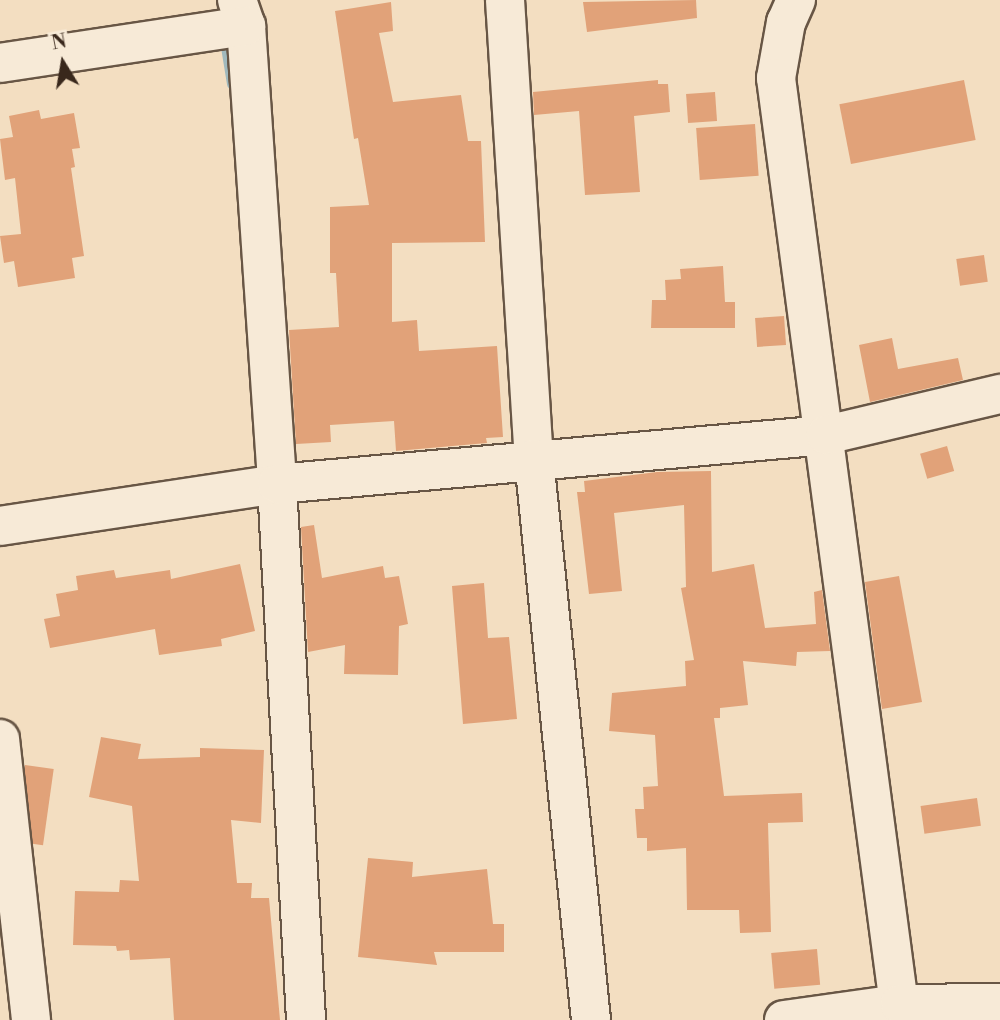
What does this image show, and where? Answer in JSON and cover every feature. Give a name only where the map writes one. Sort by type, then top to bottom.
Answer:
[{"type":"street","points":[[505,0],[534,459],[591,1020]]},
{"type":"street","points":[[796,0],[786,23],[776,78],[826,435],[900,1012]]},
{"type":"street","points":[[0,63],[242,13],[277,484],[306,1020]]},
{"type":"street","points":[[0,526],[277,484],[826,435],[1000,394]]},
{"type":"street","points":[[0,739],[31,1020]]},
{"type":"street","points":[[784,1020],[1000,1003]]},
{"type":"building","points":[[696,0],[697,18],[587,32],[583,2]]},
{"type":"building","points":[[391,2],[393,31],[379,33],[393,102],[461,95],[468,141],[481,141],[485,242],[392,243],[392,322],[417,320],[419,351],[497,346],[503,437],[486,438],[487,443],[396,451],[394,421],[330,425],[331,442],[296,444],[289,330],[339,327],[336,273],[330,273],[330,207],[369,205],[358,138],[354,139],[335,11]]},
{"type":"building","points":[[658,80],[658,84],[668,84],[670,112],[634,116],[640,192],[585,195],[579,111],[534,115],[533,92]]},
{"type":"building","points":[[964,80],[976,140],[851,164],[839,104]]},
{"type":"building","points":[[715,92],[717,121],[688,123],[686,94]]},
{"type":"building","points":[[39,110],[41,119],[74,113],[80,148],[72,149],[75,167],[71,168],[84,256],[72,258],[75,278],[18,287],[14,261],[4,263],[0,236],[21,234],[15,178],[5,180],[0,139],[13,137],[9,116]]},
{"type":"building","points":[[755,124],[759,176],[700,180],[696,128]]},
{"type":"building","points":[[984,255],[988,282],[960,286],[956,259]]},
{"type":"building","points":[[723,266],[725,302],[735,302],[735,328],[651,328],[652,300],[666,300],[665,280],[681,279],[680,269]]},
{"type":"building","points":[[784,316],[786,345],[757,347],[755,318]]},
{"type":"building","points":[[892,338],[898,369],[958,358],[963,380],[870,402],[859,345]]},
{"type":"building","points":[[947,446],[954,471],[927,479],[920,454]]},
{"type":"building","points":[[711,471],[712,572],[754,564],[765,628],[816,624],[814,592],[822,590],[830,651],[797,652],[796,666],[743,661],[748,705],[720,708],[720,718],[714,718],[724,796],[802,793],[803,822],[768,823],[771,932],[740,933],[739,910],[687,910],[686,848],[647,851],[647,838],[637,838],[635,809],[644,809],[643,787],[658,786],[655,735],[609,731],[612,693],[686,686],[685,661],[694,660],[681,588],[686,587],[684,505],[614,513],[622,591],[589,594],[577,492],[585,492],[584,481],[657,472]]},
{"type":"building","points":[[314,525],[322,578],[383,566],[385,578],[399,576],[408,624],[399,626],[398,675],[344,674],[345,645],[308,652],[301,527]]},
{"type":"building","points":[[240,564],[255,631],[221,639],[222,646],[159,655],[155,629],[50,648],[44,619],[60,616],[56,594],[78,590],[76,576],[114,570],[116,578],[170,570],[171,579]]},
{"type":"building","points":[[899,576],[922,702],[882,709],[865,582]]},
{"type":"building","points":[[484,583],[488,638],[509,637],[517,719],[463,724],[452,586]]},
{"type":"building","points":[[101,737],[141,744],[138,759],[200,757],[200,748],[264,750],[261,823],[231,820],[237,883],[252,883],[251,898],[269,898],[280,1020],[174,1020],[170,958],[130,960],[129,950],[117,951],[116,946],[73,945],[75,891],[119,892],[120,880],[139,881],[132,806],[89,797]]},
{"type":"building","points":[[25,765],[54,769],[43,845],[14,841]]},
{"type":"building","points":[[977,798],[981,826],[924,834],[921,806]]},
{"type":"building","points":[[368,858],[413,862],[412,877],[487,869],[493,924],[504,924],[504,952],[434,952],[437,965],[358,957]]},
{"type":"building","points":[[817,949],[820,985],[774,989],[771,953]]},
{"type":"waterway","points":[[224,35],[232,84]]}]
